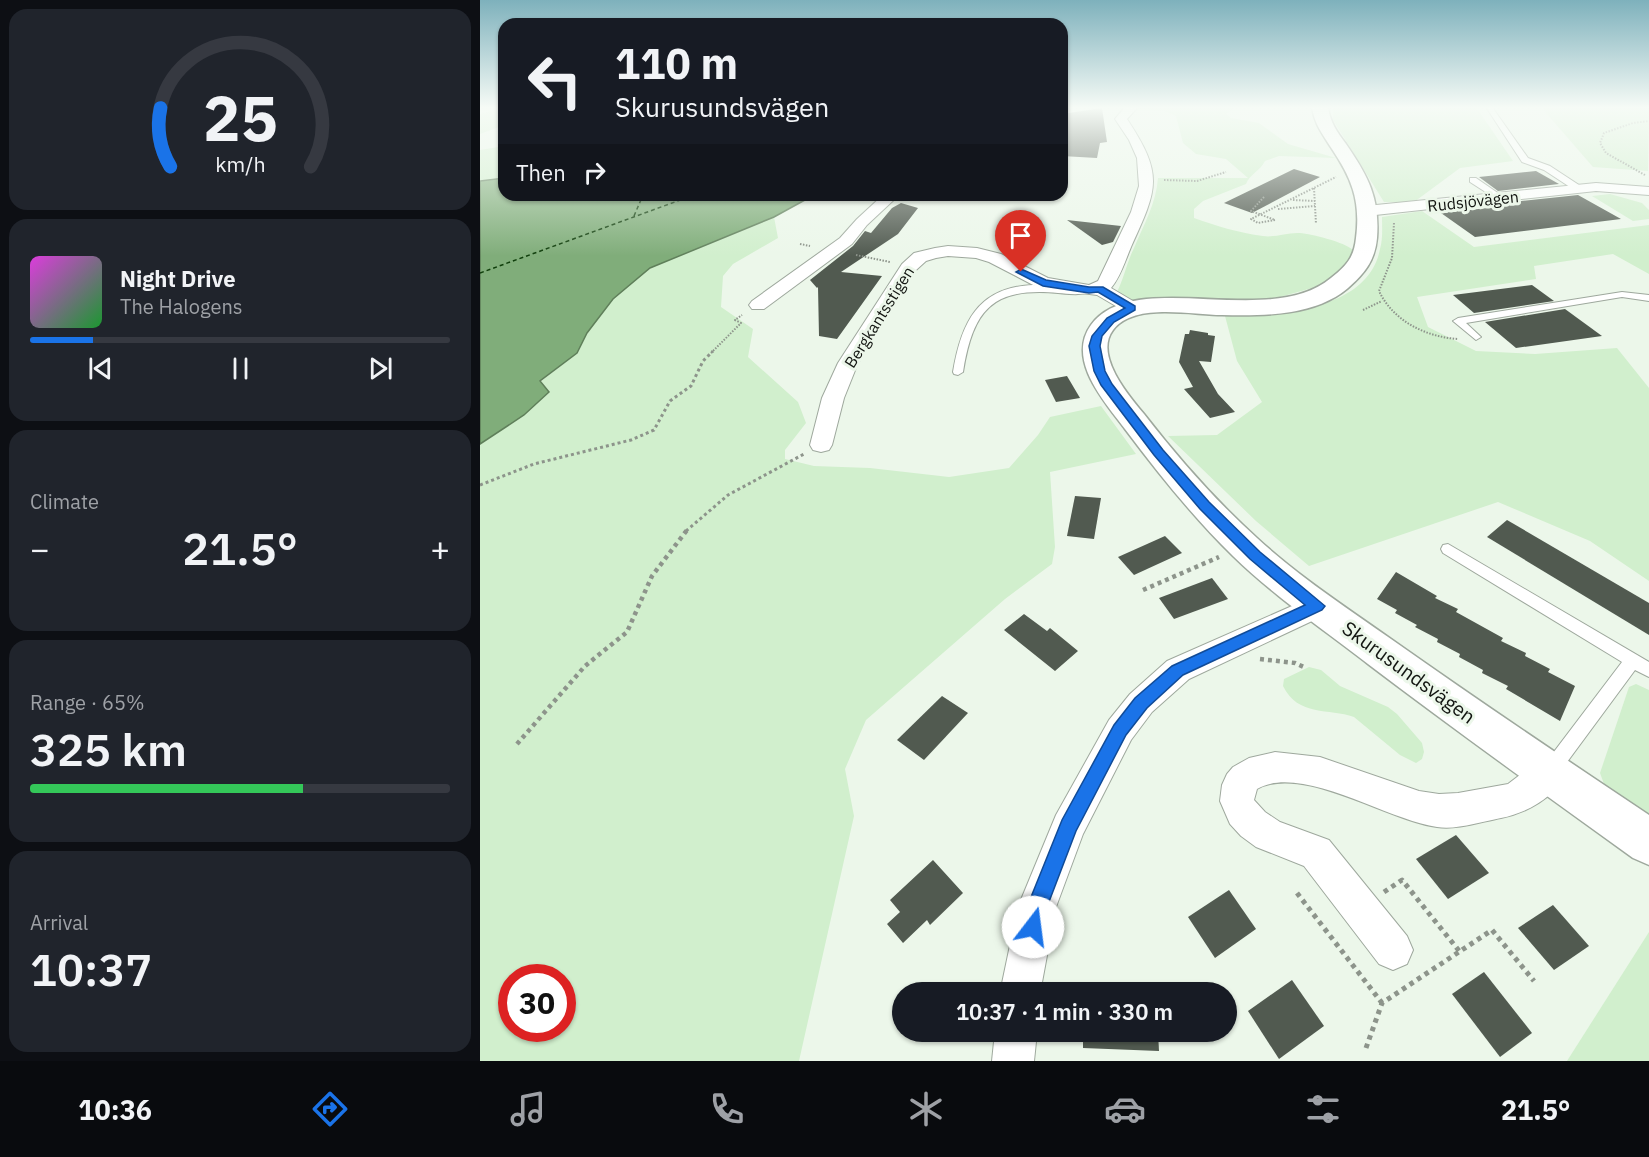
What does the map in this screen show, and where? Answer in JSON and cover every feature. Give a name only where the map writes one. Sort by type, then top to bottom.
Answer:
[{"type":"street","points":[[1094,289],[1111,280],[1121,251],[1135,225],[1148,180],[1141,157]]},
{"type":"street","name":"Skurusundsvägen","points":[[1344,157],[1380,212],[1368,227],[1363,258],[1352,274],[1325,294],[1265,307],[1211,308],[1162,305],[1132,308],[1110,320],[1097,336],[1095,346],[1100,371],[1107,385],[1158,453],[1244,546],[1317,606],[1649,842]]},
{"type":"street","name":"Rudsjövägen","points":[[1380,212],[1579,189],[1610,187],[1649,190]]},
{"type":"street","points":[[758,305],[846,242],[862,222],[885,201]]},
{"type":"street","name":"Bergkantsstigen","points":[[821,445],[833,398],[849,363],[908,268],[920,257],[948,251],[977,253],[995,258],[1043,283],[1094,289],[1132,308]]},
{"type":"street","points":[[894,262],[920,257]]},
{"type":"street","points":[[1022,982],[1037,907],[1068,827],[1120,730],[1141,703],[1178,670],[1317,606]]},
{"type":"street","points":[[1393,950],[1316,853],[1269,835],[1253,824],[1237,801],[1239,785],[1245,778],[1261,769],[1275,767],[1304,769],[1320,772],[1419,807],[1439,811],[1458,810],[1516,799],[1549,772]]},
{"type":"street","points":[[1013,1061],[1015,1042]]},
{"type":"lane","name":"Rudsjövägen","points":[[1523,157],[1525,160],[1547,168],[1579,189]]},
{"type":"lane","points":[[1473,180],[1501,198]]},
{"type":"lane","points":[[958,372],[963,341],[969,326],[976,313],[991,301],[1009,291],[1021,288],[1075,292],[1094,289]]},
{"type":"lane","points":[[1476,337],[1458,321],[1586,302],[1607,295],[1627,294],[1649,298]]},
{"type":"lane","points":[[1448,549],[1649,670]]},
{"type":"lane","points":[[1549,772],[1633,660]]},
{"type":"path","points":[[1612,157],[1646,175],[1649,180]]},
{"type":"path","points":[[1148,180],[1197,181],[1226,172]]},
{"type":"path","points":[[1314,188],[1316,224]]},
{"type":"path","points":[[1264,197],[1251,211],[1275,220],[1258,224],[1251,219],[1274,209],[1308,191]]},
{"type":"path","points":[[1292,200],[1315,201]]},
{"type":"path","points":[[1274,209],[1315,206]]},
{"type":"path","points":[[1380,212],[1395,250],[1388,273],[1379,291],[1382,301],[1393,312],[1428,334],[1447,340],[1476,337]]},
{"type":"path","points":[[835,250],[894,262]]},
{"type":"path","points":[[1363,310],[1382,301]]},
{"type":"path","points":[[480,485],[534,464],[631,440],[654,430],[670,401],[691,386],[704,361],[741,323],[735,320],[758,305]]},
{"type":"path","points":[[518,744],[585,666],[627,632],[652,576],[687,530],[728,495],[821,445]]},
{"type":"path","points":[[1143,590],[1244,546]]},
{"type":"path","points":[[1252,657],[1295,663],[1306,668]]},
{"type":"path","points":[[1361,908],[1402,879],[1460,952]]},
{"type":"path","points":[[1297,894],[1382,1003]]},
{"type":"path","points":[[1366,1047],[1382,1003],[1492,930],[1534,981]]},
{"type":"shaded area","points":[[480,157],[498,157],[498,179],[480,181]]},
{"type":"shaded area","points":[[1211,157],[1278,157],[1265,161],[1246,184],[1203,201],[1194,209],[1194,218],[1254,235],[1300,233],[1328,239],[1353,250],[1349,261],[1330,283],[1280,297],[1252,301],[1135,303],[1117,292],[1152,205],[1158,178],[1248,178],[1226,159]]},
{"type":"shaded area","points":[[1294,157],[1331,157],[1336,158]]},
{"type":"shaded area","points":[[1356,157],[1510,157],[1513,161],[1460,168],[1414,202],[1384,202]]},
{"type":"shaded area","points":[[1584,157],[1648,157],[1648,171],[1593,167]]},
{"type":"shaded area","points":[[498,179],[498,201],[803,201],[774,217],[650,268],[613,299],[587,333],[577,353],[540,381],[549,392],[524,415],[480,444],[480,181]]},
{"type":"shaded area","points":[[1610,194],[1642,203],[1649,210],[1649,219],[1633,221],[1592,196]]},
{"type":"shaded area","points":[[1422,211],[1474,247],[1649,225],[1649,274],[1613,254],[1534,266],[1536,279],[1417,297],[1428,327],[1476,351],[1535,354],[1617,348],[1649,388],[1649,581],[1590,541],[1498,502],[1309,566],[1256,521],[1168,436],[1217,435],[1262,402],[1237,361],[1225,316],[1293,311],[1339,298],[1358,286],[1372,270],[1381,245],[1382,217]]},
{"type":"shaded area","points":[[774,217],[778,238],[733,264],[723,276],[721,307],[753,329],[748,357],[798,402],[806,423],[785,450],[785,459],[814,466],[870,468],[949,477],[1009,468],[1038,435],[1050,417],[1101,406],[1136,454],[1050,472],[1055,547],[1052,564],[1005,599],[866,720],[845,769],[854,816],[799,1061],[480,1061],[480,444],[524,415],[549,392],[540,382],[577,353],[587,333],[613,299],[650,267]]},
{"type":"shaded area","points":[[1309,667],[1321,670],[1340,686],[1388,707],[1397,714],[1422,743],[1424,752],[1422,759],[1416,763],[1400,755],[1354,717],[1315,710],[1297,703],[1283,686],[1284,679]]},
{"type":"shaded area","points":[[1636,684],[1649,690],[1649,814],[1604,784],[1600,773],[1629,687]]},
{"type":"shaded area","points":[[1649,932],[1649,1061],[1567,1061]]},
{"type":"building","points":[[1294,169],[1320,177],[1252,213],[1224,203]]},
{"type":"building","points":[[1536,171],[1559,184],[1498,191],[1479,177]]},
{"type":"building","points":[[1578,195],[1621,219],[1475,237],[1441,213],[1497,207],[1493,204]]},
{"type":"building","points":[[901,203],[918,208],[898,234],[841,272],[882,276],[837,339],[819,336],[818,287],[810,280],[853,246],[865,231],[871,233],[892,208]]},
{"type":"building","points":[[1067,220],[1121,226],[1113,242],[1102,245]]},
{"type":"building","points":[[1532,285],[1554,301],[1474,313],[1453,295]]},
{"type":"building","points":[[1565,309],[1602,336],[1516,348],[1485,322]]},
{"type":"building","points":[[1190,330],[1215,336],[1211,362],[1199,361],[1218,394],[1235,412],[1210,418],[1184,389],[1193,387],[1179,362],[1185,334],[1189,334]]},
{"type":"building","points":[[1067,376],[1080,398],[1056,402],[1045,380]]},
{"type":"building","points":[[1075,496],[1101,498],[1094,539],[1067,536]]},
{"type":"building","points":[[1507,520],[1649,603],[1649,635],[1487,537]]},
{"type":"building","points":[[1165,536],[1182,553],[1134,575],[1118,557]]},
{"type":"building","points":[[1396,572],[1437,596],[1435,598],[1458,609],[1456,612],[1503,638],[1501,641],[1526,653],[1525,656],[1550,669],[1548,672],[1575,686],[1560,721],[1506,689],[1508,686],[1482,673],[1483,670],[1459,657],[1460,654],[1437,642],[1438,639],[1415,627],[1417,625],[1395,613],[1397,610],[1377,599]]},
{"type":"building","points":[[1212,578],[1228,599],[1174,619],[1159,598]]},
{"type":"building","points":[[1024,614],[1047,631],[1050,628],[1078,651],[1055,671],[1004,630]]},
{"type":"building","points":[[942,696],[968,713],[924,760],[897,740]]},
{"type":"building","points":[[1456,835],[1489,873],[1448,899],[1416,859]]},
{"type":"building","points":[[933,860],[963,893],[930,925],[927,920],[903,943],[887,924],[900,912],[890,900]]},
{"type":"building","points":[[1229,890],[1256,929],[1215,958],[1188,917]]},
{"type":"building","points":[[1553,905],[1589,946],[1554,970],[1518,928]]},
{"type":"building","points":[[1484,972],[1532,1033],[1500,1057],[1452,994]]},
{"type":"building","points":[[1292,980],[1324,1026],[1279,1059],[1248,1011]]},
{"type":"building","points":[[1083,1042],[1159,1042],[1159,1051],[1083,1048]]},
{"type":"ferry route","points":[[634,216],[640,201]]},
{"type":"ferry route","points":[[480,273],[678,201]]},
{"type":"route","points":[[1021,272],[1043,283],[1089,290],[1100,289],[1132,308],[1110,320],[1097,336],[1095,346],[1100,371],[1107,385],[1158,453],[1205,506],[1265,565],[1317,606],[1178,670],[1141,703],[1120,730],[1068,827],[1037,907],[1033,927]]}]
